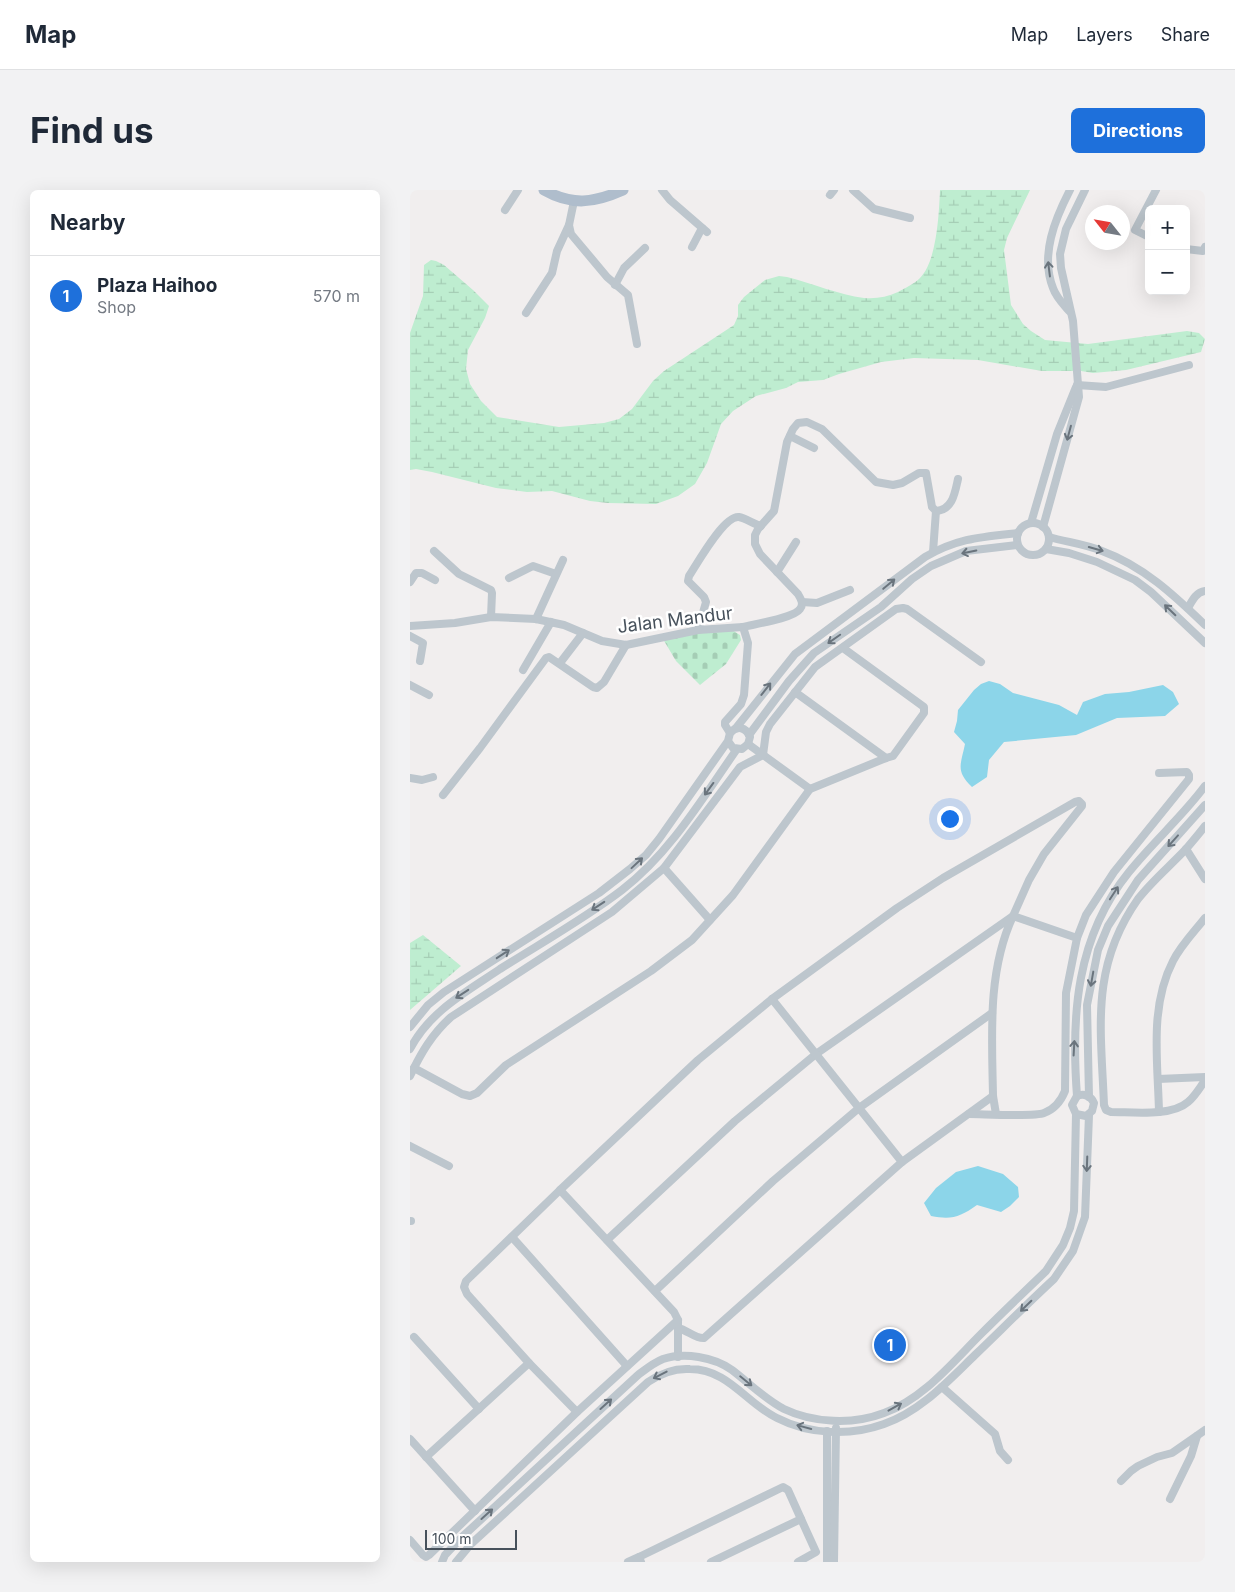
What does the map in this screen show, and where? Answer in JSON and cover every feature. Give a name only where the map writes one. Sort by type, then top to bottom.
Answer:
[{"type":"main road","points":[[544,190],[562,199],[574,201],[600,199],[623,190]]},
{"type":"street","points":[[505,210],[518,190]]},
{"type":"street","points":[[662,190],[670,200],[705,230],[692,247]]},
{"type":"street","points":[[853,190],[874,209],[910,218]]},
{"type":"street","points":[[1070,190],[1054,224],[1048,250],[1048,261],[1049,276],[1053,289],[1070,312]]},
{"type":"street","points":[[1031,523],[1057,434],[1076,385],[1074,332],[1060,254],[1066,229],[1085,190]]},
{"type":"street","points":[[1148,205],[1156,190]]},
{"type":"street","points":[[526,313],[552,273],[558,251],[569,225],[574,201]]},
{"type":"street","points":[[1145,211],[1135,230],[1145,235]]},
{"type":"street","points":[[569,225],[569,230],[574,239],[616,285],[625,291],[630,299],[637,344]]},
{"type":"street","points":[[1190,249],[1203,251],[1205,247]]},
{"type":"street","points":[[616,285],[624,268],[645,248]]},
{"type":"street","points":[[1076,385],[1106,387],[1189,366]]},
{"type":"street","points":[[1043,527],[1079,397],[1076,385]]},
{"type":"street","points":[[744,627],[794,614],[800,609],[802,602],[798,594],[760,554],[754,544],[761,526],[774,511],[790,436],[798,423],[804,421],[822,429],[876,482],[882,484],[902,483],[919,473],[926,473],[932,507],[936,511],[933,552]]},
{"type":"street","points":[[790,436],[814,448]]},
{"type":"street","points":[[936,511],[948,506],[953,499],[958,479]]},
{"type":"street","points":[[698,630],[706,602],[704,597],[688,581],[689,576],[729,519],[739,516],[761,526]]},
{"type":"street","points":[[1049,537],[1046,549],[1040,554],[1033,556],[1026,554],[1017,545],[1018,533],[1023,526],[1031,523],[1043,527],[1049,537],[1100,550],[1123,559],[1158,581],[1205,625]]},
{"type":"street","points":[[410,1027],[428,1005],[444,992],[599,893],[646,855],[732,734],[795,654],[807,644],[933,552],[963,540],[1018,533]]},
{"type":"street","points":[[777,572],[796,542]]},
{"type":"street","points":[[732,734],[733,748],[742,749],[748,744],[749,735],[789,681],[814,653],[880,607],[931,566],[966,552],[1017,545]]},
{"type":"street","points":[[1046,549],[1069,553],[1097,562],[1135,580],[1151,592],[1205,643]]},
{"type":"street","points":[[434,551],[459,574],[491,590],[491,618]]},
{"type":"street","points":[[536,619],[563,560]]},
{"type":"street","points":[[509,578],[533,566],[556,574]]},
{"type":"street","points":[[410,582],[418,573],[436,580]]},
{"type":"street","points":[[802,602],[824,602],[850,590]]},
{"type":"street","points":[[1188,608],[1197,594],[1205,591]]},
{"type":"street","points":[[762,755],[766,732],[770,724],[815,667],[896,609],[903,608],[981,662]]},
{"type":"street","name":"Jalan Mandur","points":[[411,627],[491,618],[536,619],[564,625],[602,641],[626,645],[698,630],[744,627],[748,643],[744,695],[741,704],[724,722],[724,725],[732,734]]},
{"type":"street","points":[[522,670],[551,622]]},
{"type":"street","points":[[560,663],[583,633]]},
{"type":"street","points":[[410,636],[423,643],[420,661]]},
{"type":"street","points":[[443,795],[546,658],[548,657],[560,663],[592,687],[597,688],[604,682],[626,645]]},
{"type":"street","points":[[414,1068],[457,1092],[470,1096],[477,1093],[506,1065],[671,957],[692,940],[734,895],[810,789],[893,756],[924,713],[924,707],[843,648]]},
{"type":"street","points":[[410,685],[429,696]]},
{"type":"street","points":[[795,692],[886,758]]},
{"type":"street","points":[[732,734],[746,730],[749,735]]},
{"type":"street","points":[[748,744],[810,789]]},
{"type":"street","points":[[410,1048],[424,1027],[451,1001],[606,901],[638,877],[668,846],[737,749]]},
{"type":"street","points":[[410,1076],[427,1043],[451,1017],[612,912],[664,868],[740,767],[762,755]]},
{"type":"street","points":[[969,1114],[1041,1114],[1060,1102],[1065,1091],[1066,993],[1077,938],[1086,915],[1114,872],[1189,779],[1190,775],[1187,772],[1159,773]]},
{"type":"street","points":[[410,778],[422,780],[433,777]]},
{"type":"street","points":[[442,1562],[445,1555],[462,1536],[638,1376],[653,1364],[665,1358],[698,1357],[719,1362],[730,1368],[773,1402],[785,1409],[810,1418],[837,1421],[866,1419],[885,1413],[911,1398],[935,1380],[1046,1271],[1063,1245],[1074,1211],[1073,1102],[1077,1096],[1074,1057],[1079,987],[1085,953],[1103,911],[1129,872],[1190,806],[1205,786]]},
{"type":"street","points":[[577,1412],[529,1363],[467,1294],[464,1287],[466,1281],[693,1066],[772,999],[862,932],[943,878],[1079,801],[1082,806],[1035,868],[1008,926],[998,960],[992,1013],[993,1096],[996,1114]]},
{"type":"street","points":[[1089,1097],[1087,1005],[1094,966],[1108,926],[1138,880],[1205,805]]},
{"type":"street","points":[[1205,826],[1186,849],[1156,878],[1139,899],[1123,924],[1113,945],[1106,967],[1100,1010],[1104,1105],[1106,1110],[1110,1112],[1159,1112],[1180,1107],[1187,1103],[1205,1079]]},
{"type":"street","points":[[1186,849],[1205,878]]},
{"type":"street","points":[[664,868],[710,920]]},
{"type":"street","points":[[1013,916],[1077,938]]},
{"type":"street","points":[[607,1240],[735,1121],[816,1054],[1013,916]]},
{"type":"street","points":[[1159,1112],[1157,1016],[1166,976],[1182,946],[1205,918]]},
{"type":"street","points":[[772,999],[902,1162]]},
{"type":"street","points":[[655,1291],[773,1181],[859,1108],[992,1013]]},
{"type":"street","points":[[1158,1079],[1205,1079]]},
{"type":"street","points":[[678,1324],[699,1338],[704,1338],[902,1162],[993,1096]]},
{"type":"street","points":[[456,1562],[486,1530],[648,1382],[662,1373],[688,1368],[714,1372],[725,1378],[767,1413],[779,1420],[806,1429],[831,1432],[862,1431],[886,1423],[916,1408],[942,1387],[1054,1279],[1073,1251],[1085,1217],[1089,1115],[1094,1106],[1093,1101],[1089,1097],[1077,1096]]},
{"type":"street","points":[[1060,1102],[1065,1108],[1082,1116],[1089,1115]]},
{"type":"street","points":[[410,1146],[449,1166]]},
{"type":"street","points":[[560,1190],[674,1312],[678,1324],[678,1357]]},
{"type":"street","points":[[512,1236],[627,1366]]},
{"type":"street","points":[[410,1540],[423,1555],[426,1557],[429,1555],[577,1412],[627,1366],[678,1324]]},
{"type":"street","points":[[414,1337],[479,1409]]},
{"type":"street","points":[[426,1457],[529,1363]]},
{"type":"street","points":[[942,1387],[995,1434],[1000,1451],[1008,1460]]},
{"type":"street","points":[[834,1562],[831,1514],[831,1432],[837,1421]]},
{"type":"street","points":[[1121,1480],[1138,1466],[1157,1457],[1172,1453],[1205,1430]]},
{"type":"street","points":[[1170,1499],[1191,1456],[1197,1436]]},
{"type":"street","points":[[410,1439],[475,1511]]},
{"type":"street","points":[[628,1562],[640,1560],[783,1487],[788,1490],[816,1552],[798,1562]]},
{"type":"street","points":[[827,1562],[831,1514]]},
{"type":"street","points":[[711,1562],[801,1519]]},
{"type":"green space","points":[[940,190],[1030,190],[1007,238],[1004,250],[1011,305],[1023,324],[1045,340],[1088,344],[1187,331],[1199,333],[1205,339],[1201,352],[1126,370],[1093,373],[1081,371],[1042,371],[978,360],[914,358],[881,362],[823,380],[798,382],[786,388],[756,396],[733,411],[721,424],[707,463],[695,484],[678,496],[656,504],[590,501],[552,491],[527,492],[496,488],[432,472],[416,469],[410,470],[410,333],[423,296],[424,265],[431,260],[444,265],[489,306],[485,318],[468,350],[466,369],[470,384],[481,401],[497,417],[559,427],[604,423],[619,419],[632,409],[653,381],[664,371],[734,325],[738,316],[738,305],[744,297],[765,280],[779,276],[787,277],[845,294],[868,298],[890,295],[915,282],[926,270],[934,249]]},
{"type":"green space","points":[[711,630],[732,630],[740,635],[741,640],[726,664],[700,685],[676,661],[663,639]]},
{"type":"green space","points":[[423,935],[461,966],[410,1010],[410,943]]},
{"type":"water","points":[[989,681],[1000,684],[1013,693],[1059,705],[1077,715],[1083,702],[1105,694],[1129,692],[1163,685],[1173,692],[1179,704],[1165,716],[1117,718],[1076,735],[1004,742],[989,760],[987,777],[972,787],[961,772],[965,744],[954,732],[958,710],[974,690],[981,684]]},
{"type":"water","points":[[978,1166],[1003,1174],[1018,1187],[1019,1197],[1001,1212],[977,1205],[956,1216],[945,1218],[931,1216],[924,1203],[936,1188],[956,1172]]},
{"type":"place","name":"Plaza Haihoo","points":[[890,1345]]}]
